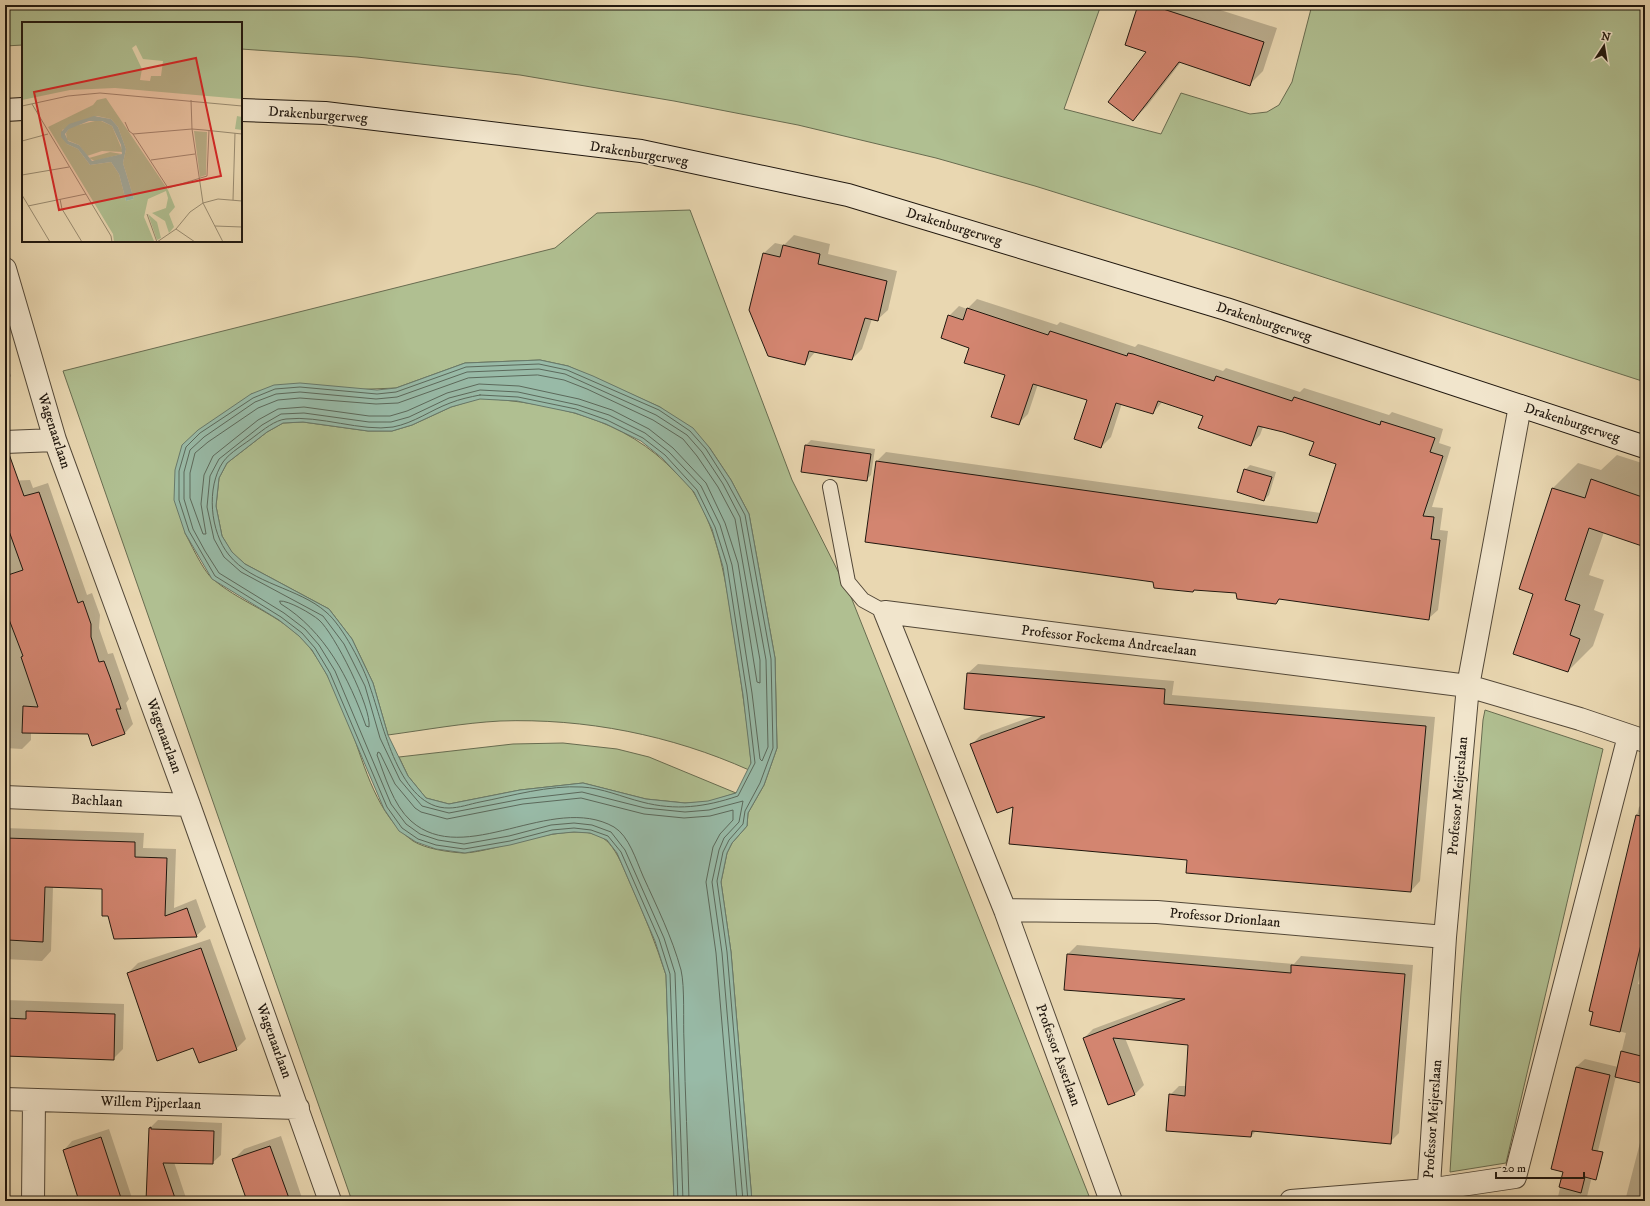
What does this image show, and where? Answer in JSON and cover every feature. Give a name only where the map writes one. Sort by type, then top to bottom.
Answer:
[{"type":"street","points":[[5,110],[22,110]]},
{"type":"street","name":"Drakenburgerweg","points":[[242,110],[325,113],[641,152],[848,195],[1226,309],[1645,447]]},
{"type":"street","name":"Wagenaarlaan","points":[[5,269],[55,440],[189,805],[330,1201]]},
{"type":"street","name":"Professor Meijerslaan","points":[[1520,406],[1468,686],[1445,937],[1428,1196],[1515,1177],[1637,739]]},
{"type":"street","points":[[5,442],[55,440]]},
{"type":"street","points":[[885,612],[1005,910]]},
{"type":"street","name":"Professor Fockema Andreaelaan","points":[[885,612],[1468,686],[1580,719],[1637,739]]},
{"type":"street","name":"Bachlaan","points":[[5,797],[189,805]]},
{"type":"street","name":"Professor Drionlaan","points":[[1005,910],[1157,912],[1445,937]]},
{"type":"street","name":"Professor Asserlaan","points":[[1005,910],[1111,1201]]},
{"type":"street","name":"Willem Pijperlaan","points":[[5,1099],[298,1108]]},
{"type":"street","points":[[33,1201],[34,1100]]},
{"type":"street","points":[[1291,1201],[1428,1196]]},
{"type":"lane","points":[[830,487],[848,582],[863,600],[885,612]]},
{"type":"shaded area","points":[[5,5],[1101,5],[1064,109],[1161,134],[1181,93],[1250,114],[1267,112],[1279,105],[1292,82],[1312,5],[1645,5],[1645,382],[1234,248],[1035,186],[936,158],[798,125],[674,101],[520,75],[357,57],[242,49],[242,22],[22,22],[22,45],[5,46]]},
{"type":"shaded area","points":[[690,210],[792,480],[851,597],[1091,1201],[752,1201],[731,952],[721,882],[727,853],[732,843],[747,826],[748,813],[764,785],[777,748],[775,658],[749,514],[731,480],[709,447],[660,407],[568,366],[540,360],[465,363],[396,388],[251,394],[185,533],[202,565],[214,580],[292,630],[313,652],[339,699],[367,775],[381,805],[401,831],[413,841],[431,848],[463,853],[559,833],[579,832],[596,834],[608,842],[612,847],[621,862],[641,907],[666,975],[674,1201],[352,1201],[63,371],[555,248],[597,213]]},
{"type":"shaded area","points":[[480,398],[507,400],[561,409],[611,426],[656,454],[692,490],[710,525],[724,576],[749,740],[751,763],[749,770],[689,747],[658,738],[627,731],[564,722],[486,722],[388,735],[373,683],[352,639],[329,609],[245,564],[232,553],[222,536],[216,506],[219,478],[227,463],[267,432],[283,423],[303,422],[368,431],[392,431],[412,425],[451,407]]},
{"type":"shaded area","points":[[1485,710],[1603,749],[1506,1163],[1450,1172],[1461,993]]},
{"type":"shaded area","points":[[563,743],[617,749],[649,757],[736,793],[708,802],[685,803],[646,799],[583,783],[520,790],[449,804],[426,798],[408,776],[399,757],[513,744]]},
{"type":"water","points":[[540,360],[568,366],[660,407],[693,428],[709,447],[731,480],[749,514],[775,658],[777,748],[764,785],[748,813],[747,826],[732,843],[727,853],[721,882],[731,952],[752,1201],[674,1201],[666,975],[655,941],[617,853],[607,840],[590,833],[574,832],[553,834],[510,845],[465,853],[436,849],[416,842],[399,831],[384,809],[327,675],[312,650],[299,636],[279,620],[212,579],[185,533],[174,500],[175,470],[182,445],[198,430],[251,394],[274,385],[300,383],[377,390],[396,388],[465,363]],"holes":[[[480,399],[517,401],[575,413],[606,424],[641,441],[662,458],[694,492],[712,529],[723,567],[743,695],[751,763],[736,793],[708,801],[685,803],[646,799],[583,783],[520,790],[449,804],[426,798],[408,776],[388,735],[373,683],[352,639],[329,609],[245,564],[232,552],[222,536],[216,506],[219,478],[227,463],[267,432],[283,423],[303,422],[368,431],[392,431],[412,425],[451,407]]]},
{"type":"building","points":[[1138,5],[1151,5],[1264,42],[1250,86],[1179,62],[1133,121],[1108,102],[1146,52],[1125,45]]},
{"type":"building","points":[[783,245],[820,254],[818,264],[887,281],[878,321],[865,318],[852,360],[809,351],[805,365],[768,356],[749,310],[763,253],[780,257]]},
{"type":"building","points":[[967,308],[1048,335],[1050,331],[1127,356],[1128,353],[1133,354],[1214,381],[1216,376],[1292,401],[1294,397],[1380,425],[1381,421],[1435,438],[1430,452],[1443,456],[1423,516],[1434,517],[1431,539],[1440,540],[1429,620],[1279,599],[1276,604],[1237,599],[1236,593],[1194,590],[1193,592],[1154,588],[1153,582],[865,542],[876,461],[1317,523],[1336,464],[1309,455],[1314,442],[1258,426],[1251,446],[1198,428],[1203,416],[1158,401],[1153,414],[1116,403],[1101,448],[1074,439],[1087,400],[1033,384],[1019,425],[991,417],[1005,375],[964,363],[969,348],[941,338],[948,315],[963,320]]},
{"type":"building","points":[[805,445],[871,454],[867,481],[801,472]]},
{"type":"building","points":[[5,454],[9,454],[24,496],[39,492],[78,603],[83,601],[91,624],[91,637],[99,662],[104,661],[121,709],[116,709],[125,734],[92,746],[88,734],[22,733],[23,706],[38,707],[21,657],[23,656],[5,609],[5,576],[23,570],[5,520]]},
{"type":"building","points":[[1244,469],[1272,477],[1264,501],[1237,492]]},
{"type":"building","points":[[1591,479],[1645,498],[1645,547],[1589,528],[1565,600],[1580,605],[1570,635],[1580,639],[1568,672],[1513,654],[1533,594],[1519,589],[1552,488],[1585,498]]},
{"type":"building","points":[[967,673],[1165,689],[1164,704],[1426,726],[1411,892],[1186,873],[1187,860],[1009,844],[1013,807],[997,813],[970,744],[1045,717],[964,709]]},
{"type":"building","points":[[1636,815],[1645,817],[1645,928],[1620,1032],[1590,1025],[1593,1012],[1589,1011]]},
{"type":"building","points":[[5,838],[135,842],[135,857],[167,858],[165,916],[187,908],[197,937],[114,939],[108,916],[102,916],[102,889],[45,887],[43,942],[8,940],[9,887],[5,887]]},
{"type":"building","points":[[201,948],[237,1050],[199,1063],[193,1048],[157,1061],[127,973]]},
{"type":"building","points":[[1067,954],[1291,973],[1291,965],[1405,974],[1391,1144],[1252,1131],[1251,1137],[1166,1131],[1169,1094],[1185,1096],[1188,1045],[1113,1038],[1135,1095],[1108,1105],[1083,1038],[1185,999],[1064,990]]},
{"type":"building","points":[[26,1011],[115,1014],[114,1060],[5,1056],[5,1018],[26,1019]]},
{"type":"building","points":[[1621,1051],[1645,1057],[1645,1084],[1615,1077]]},
{"type":"building","points":[[1576,1067],[1610,1075],[1592,1150],[1603,1152],[1596,1180],[1585,1177],[1581,1193],[1559,1187],[1563,1172],[1551,1169]]},
{"type":"building","points":[[151,1127],[151,1129],[214,1131],[213,1164],[163,1163],[176,1201],[146,1201],[149,1128]]},
{"type":"building","points":[[101,1137],[122,1201],[79,1201],[63,1150]]},
{"type":"building","points":[[270,1146],[290,1201],[247,1201],[232,1159]]}]
